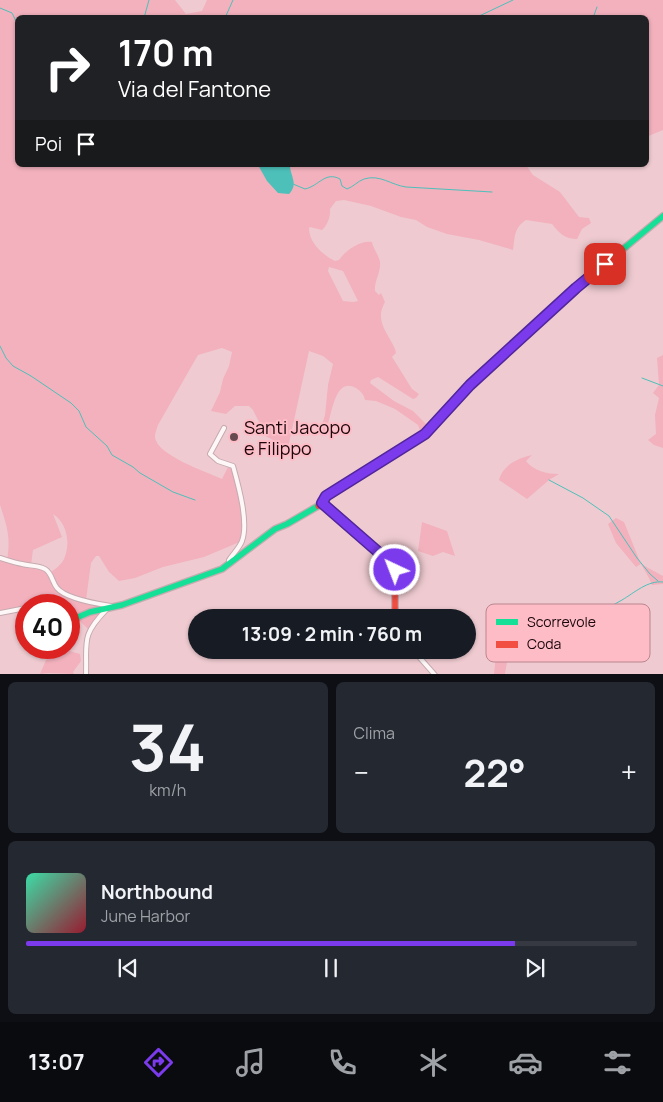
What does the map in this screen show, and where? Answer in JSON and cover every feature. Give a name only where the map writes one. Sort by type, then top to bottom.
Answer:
[{"type":"street","points":[[80,616],[90,612],[122,605],[210,574],[229,564],[275,529],[322,503],[326,496],[425,434],[470,385],[569,294],[663,216]]},
{"type":"street","points":[[224,428],[210,454],[218,461],[233,466],[238,479],[244,521],[242,541],[229,560],[229,564]]},
{"type":"street","points":[[322,503],[392,564],[395,570],[395,609]]},
{"type":"street","points":[[0,558],[46,569],[56,587],[74,598],[113,607]]},
{"type":"street","points":[[0,613],[15,610]]},
{"type":"street","points":[[86,674],[85,642],[94,622],[106,610]]},
{"type":"street","points":[[422,659],[435,674]]},
{"type":"shaded area","points":[[0,0],[175,0],[186,14],[202,11],[207,0],[663,0],[663,130],[649,136],[649,15],[15,15],[15,167],[527,167],[533,175],[560,192],[579,217],[589,218],[591,223],[582,229],[577,239],[563,235],[552,224],[526,220],[517,229],[513,250],[479,240],[447,234],[427,227],[416,220],[401,217],[371,206],[344,200],[336,201],[330,209],[329,218],[322,230],[309,228],[311,239],[322,252],[335,261],[339,260],[358,244],[372,242],[380,262],[375,291],[379,295],[381,293],[385,302],[381,321],[395,349],[396,353],[392,357],[412,389],[419,394],[413,399],[378,377],[371,380],[370,383],[394,401],[413,411],[430,428],[422,435],[418,425],[395,409],[376,401],[365,400],[359,390],[348,386],[342,388],[338,393],[325,432],[320,432],[325,415],[328,385],[333,364],[323,356],[309,351],[288,448],[256,431],[260,424],[249,406],[235,406],[226,414],[211,411],[220,392],[232,352],[222,348],[198,355],[158,425],[155,437],[158,444],[173,456],[222,479],[229,465],[233,466],[244,521],[242,541],[204,557],[163,567],[135,578],[119,581],[109,572],[99,556],[96,556],[91,563],[86,600],[105,605],[106,610],[90,631],[80,621],[80,594],[15,594],[15,610],[0,613],[0,558],[7,560],[8,538],[0,505]],"holes":[[[329,267],[343,271],[358,301],[343,301],[328,271]],[[53,514],[62,523],[67,540],[63,561],[50,573],[31,565],[33,550],[62,537]]]},
{"type":"shaded area","points":[[663,355],[663,448],[654,445],[648,440],[656,434],[655,415],[659,398],[653,393],[659,385],[657,358]]},
{"type":"shaded area","points":[[532,455],[526,461],[537,470],[545,473],[559,474],[527,499],[499,480],[508,466]]},
{"type":"shaded area","points":[[616,518],[624,522],[641,564],[636,567],[616,543],[608,524]]},
{"type":"shaded area","points":[[422,522],[447,531],[455,556],[443,552],[433,556],[418,551]]},
{"type":"shaded area","points":[[641,564],[663,576],[663,584],[652,585]]},
{"type":"shaded area","points":[[80,654],[81,661],[73,672],[74,674],[40,674],[46,660],[80,659]]},
{"type":"shaded area","points":[[495,662],[507,662],[505,674],[494,674]]},
{"type":"water","points":[[259,167],[290,167],[294,183],[289,194],[278,193],[267,181]]},
{"type":"waterway","points":[[145,15],[149,0]]},
{"type":"waterway","points":[[226,15],[233,0]]},
{"type":"waterway","points":[[481,15],[513,0]]},
{"type":"waterway","points":[[594,15],[597,7]]},
{"type":"waterway","points":[[0,8],[12,13],[15,19]]},
{"type":"waterway","points":[[293,184],[305,189],[326,178],[335,177],[340,179],[342,186],[347,189],[364,179],[375,178],[406,187],[492,192]]},
{"type":"waterway","points":[[0,346],[6,358],[13,366],[71,403],[79,411],[86,427],[107,446],[112,455],[173,492],[195,500]]},
{"type":"waterway","points":[[642,378],[663,386]]},
{"type":"waterway","points":[[549,480],[583,498],[609,516],[637,558],[658,581]]},
{"type":"waterway","points":[[616,604],[647,585],[663,582]]},
{"type":"traffic: fast","points":[[533,327],[576,288],[663,216]]},
{"type":"traffic: fast","points":[[80,616],[90,612],[122,605],[222,569],[275,529],[318,506]]},
{"type":"traffic: jam","points":[[318,506],[326,496],[425,433],[470,385],[533,327]]},
{"type":"traffic: jam","points":[[322,503],[392,563],[395,570],[395,609]]},
{"type":"place","name":"Santi Jacopo e Filippo","points":[[234,437]]},
{"type":"route","points":[[395,570],[392,564],[322,503],[326,496],[425,434],[470,385],[605,264]]}]
